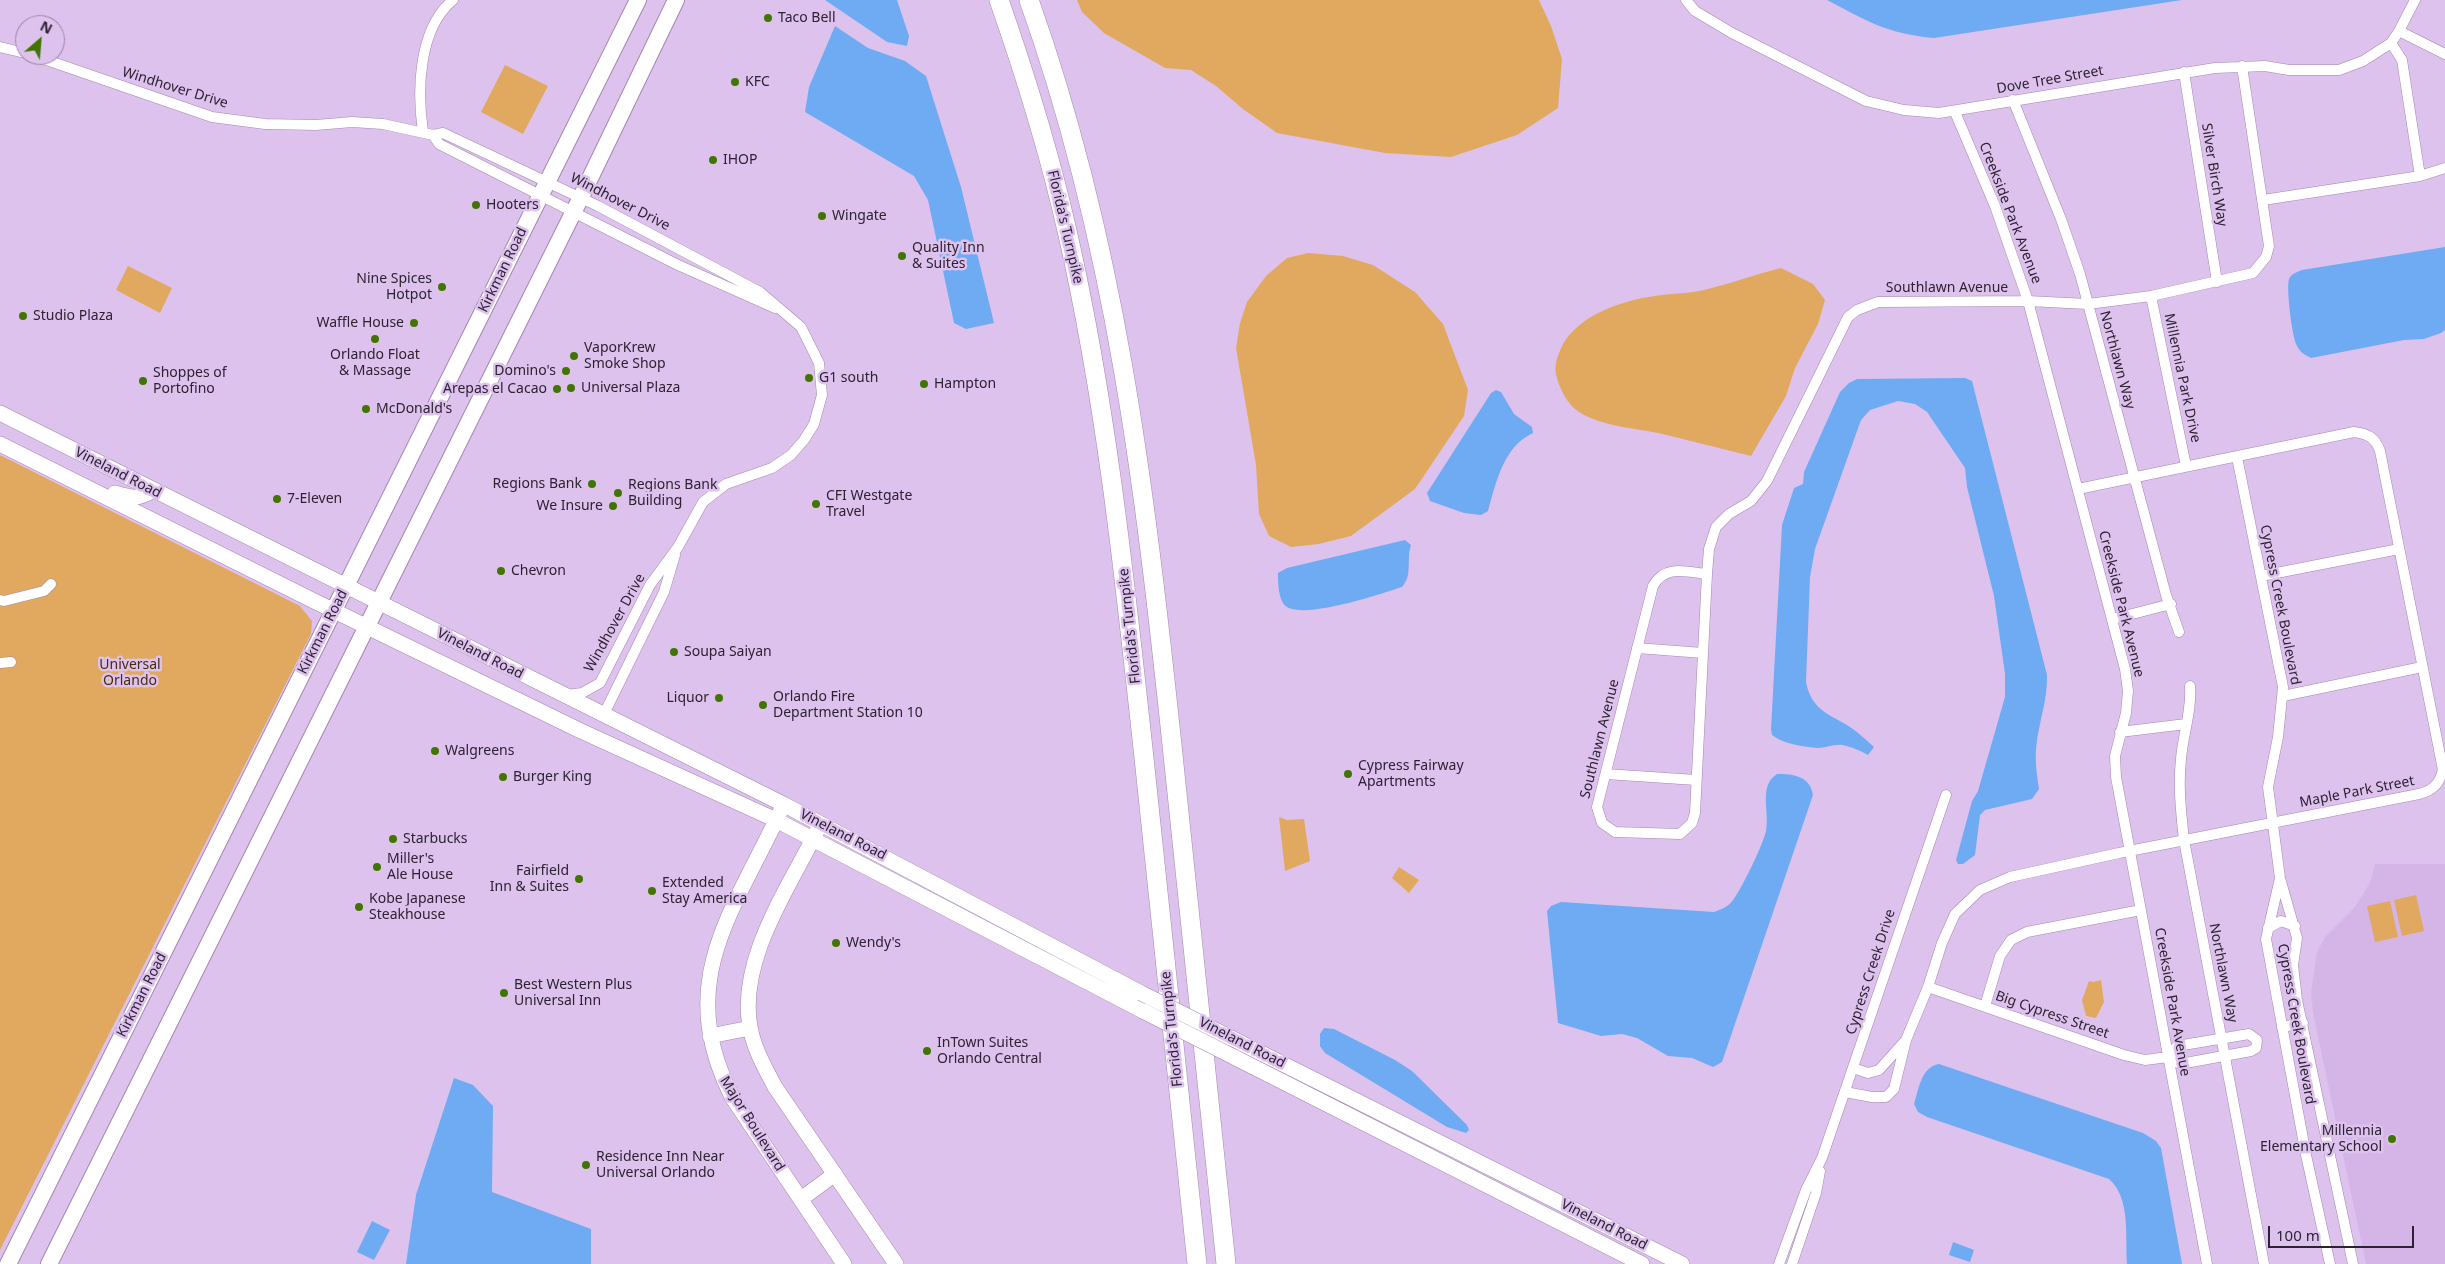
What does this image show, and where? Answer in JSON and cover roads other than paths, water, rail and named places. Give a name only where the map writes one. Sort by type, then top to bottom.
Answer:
[{"type":"highway","name":"Florida's Turnpike","points":[[998,0],[1043,136],[1068,235],[1092,354],[1111,472],[1126,586],[1196,1264]]},
{"type":"highway","name":"Florida's Turnpike","points":[[1029,0],[1071,128],[1097,228],[1121,349],[1140,468],[1156,593],[1226,1264]]},
{"type":"main road","name":"Kirkman Road","points":[[8,1264],[638,0]]},
{"type":"main road","points":[[49,1264],[581,197],[676,0]]},
{"type":"street","name":"Dove Tree Street","points":[[1686,0],[1694,11],[1732,33],[1866,101],[1904,110],[1955,112],[2013,100],[2184,72],[2242,66],[2265,66],[2318,71],[2339,70],[2363,61],[2391,43],[2415,0]]},
{"type":"street","points":[[428,134],[421,87],[424,60],[433,27],[449,1]]},
{"type":"street","points":[[2399,31],[2445,54]]},
{"type":"street","points":[[2391,43],[2402,60],[2420,176]]},
{"type":"street","points":[[0,47],[15,51]]},
{"type":"street","name":"Windhover Drive","points":[[61,65],[212,117],[265,124],[367,123],[428,134],[443,133],[456,138],[544,188],[573,213],[697,274],[787,313]]},
{"type":"street","name":"Southlawn Avenue","points":[[1707,574],[1673,571],[1658,576],[1653,586],[1597,807],[1598,815],[1608,829],[1616,832],[1680,834],[1688,829],[1692,823],[1709,549],[1716,527],[1729,514],[1751,501],[1768,481],[1842,327],[1857,310],[1878,302],[2028,301],[2088,304],[2151,296],[2253,273],[2266,257],[2269,246],[2242,66]]},
{"type":"street","name":"Silver Birch Way","points":[[2184,72],[2217,282]]},
{"type":"street","name":"Northlawn Way","points":[[2013,100],[2061,219],[2088,304],[2166,595],[2171,604],[2179,632]]},
{"type":"street","name":"Creekside Park Avenue","points":[[1955,112],[1995,206],[2028,301],[2125,669],[2128,691],[2126,714],[2115,756],[2116,777],[2207,1264]]},
{"type":"street","name":"Windhover Drive","points":[[428,134],[439,144],[544,188],[581,197],[704,260],[760,292],[787,313],[807,335],[819,362],[822,395],[814,424],[798,448],[781,462],[764,472],[726,484],[706,498],[697,510],[678,546],[650,585],[600,683],[582,693],[564,696]]},
{"type":"street","points":[[2262,200],[2420,176],[2445,168]]},
{"type":"street","points":[[697,274],[704,260]]},
{"type":"street","name":"Millennia Park Drive","points":[[2151,296],[2186,466]]},
{"type":"street","name":"Vineland Road","points":[[0,413],[603,716],[784,804],[1141,993],[1682,1264]]},
{"type":"street","name":"Maple Park Street","points":[[1844,1092],[1872,1098],[1886,1098],[1894,1089],[1906,1040],[1928,987],[1942,943],[1956,914],[1980,890],[2010,877],[2130,850],[2431,790],[2440,780],[2443,770],[2377,441],[2367,434],[2354,432],[2078,490]]},
{"type":"street","name":"Vineland Road","points":[[0,444],[334,611],[581,731],[813,838],[1143,1011],[1642,1264]]},
{"type":"street","name":"Cypress Creek Boulevard","points":[[2237,457],[2283,687],[2278,737],[2268,787],[2272,823],[2280,878],[2297,938],[2293,965],[2303,1023],[2353,1264]]},
{"type":"street","points":[[75,480],[132,499],[141,498],[153,490]]},
{"type":"street","name":"Windhover Drive","points":[[603,716],[664,592],[678,546]]},
{"type":"street","points":[[2261,576],[2399,549]]},
{"type":"street","points":[[0,600],[4,601],[44,591],[51,584]]},
{"type":"street","points":[[650,585],[664,592]]},
{"type":"street","points":[[2113,619],[2171,604]]},
{"type":"street","points":[[1637,648],[1703,652]]},
{"type":"street","points":[[2283,696],[2422,667]]},
{"type":"street","name":"Northlawn Way","points":[[2190,686],[2191,698],[2186,724],[2179,789],[2184,840],[2264,1264]]},
{"type":"street","points":[[503,693],[528,696],[569,715],[603,716]]},
{"type":"street","points":[[2120,732],[2186,724]]},
{"type":"street","points":[[581,731],[609,730],[659,754],[713,769]]},
{"type":"street","points":[[1606,774],[1696,780]]},
{"type":"street","name":"Cypress Creek Drive","points":[[1779,1264],[1806,1190],[1822,1158],[1946,795]]},
{"type":"street","name":"Major Boulevard","points":[[784,804],[729,914],[716,947],[710,972],[707,1005],[710,1036],[718,1069],[732,1097],[844,1264]]},
{"type":"street","points":[[821,823],[761,942],[752,970],[748,1001],[750,1028],[760,1059],[775,1087],[896,1264]]},
{"type":"street","name":"Cypress Creek Boulevard","points":[[2280,878],[2268,928],[2268,955],[2306,1155],[2330,1264]]},
{"type":"street","points":[[1985,1006],[2000,956],[2011,940],[2027,932],[2141,910]]},
{"type":"street","points":[[2268,928],[2281,921],[2295,926]]},
{"type":"street","name":"Big Cypress Street","points":[[1928,987],[2124,1055],[2145,1060],[2168,1057],[2180,1064],[2252,1051],[2256,1048],[2257,1040],[2249,1034],[2177,1046],[2168,1057]]},
{"type":"street","points":[[2282,1027],[2303,1023]]},
{"type":"street","points":[[710,1036],[750,1028]]},
{"type":"street","name":"Maple Park Street","points":[[1879,1070],[1906,1040]]},
{"type":"street","points":[[1853,1068],[1868,1073],[1879,1070],[1893,1075],[1897,1079]]},
{"type":"street","name":"Cypress Creek Drive","points":[[1792,1264],[1816,1193],[1822,1158]]},
{"type":"street","points":[[801,1199],[835,1174]]},
{"type":"street","points":[[1520,1202],[1528,1187]]},
{"type":"street","points":[[1582,1234],[1591,1218]]},
{"type":"water","points":[[825,0],[897,0],[909,36],[907,46],[887,42]]},
{"type":"water","points":[[1827,0],[2182,0],[1934,38],[1890,30]]},
{"type":"water","points":[[835,26],[868,48],[905,61],[926,76],[961,187],[994,323],[966,329],[954,323],[928,200],[914,176],[805,112],[809,87]]},
{"type":"water","points":[[2445,247],[2445,330],[2441,333],[2424,339],[2404,340],[2311,358],[2298,348],[2291,323],[2289,302],[2288,284],[2293,274],[2302,270]]},
{"type":"water","points":[[1965,378],[1972,381],[2047,675],[2047,684],[2036,749],[2039,789],[2032,799],[1985,810],[1980,815],[1975,855],[1963,864],[1958,864],[1956,860],[1972,801],[1978,791],[2005,697],[2005,674],[1994,596],[1967,487],[1965,468],[1927,412],[1915,404],[1898,401],[1870,410],[1861,420],[1815,549],[1810,577],[1806,682],[1808,691],[1820,709],[1851,727],[1874,747],[1868,755],[1842,745],[1818,748],[1800,746],[1777,738],[1772,735],[1771,729],[1782,525],[1794,488],[1803,484],[1804,472],[1840,392],[1849,383],[1857,379]]},
{"type":"water","points":[[1496,390],[1501,392],[1514,414],[1532,427],[1533,433],[1523,439],[1508,456],[1498,477],[1488,511],[1481,515],[1464,513],[1430,501],[1427,493],[1491,393]]},
{"type":"water","points":[[1405,540],[1411,545],[1407,577],[1402,587],[1345,604],[1313,610],[1299,610],[1285,606],[1279,593],[1278,573],[1287,568]]},
{"type":"water","points":[[1777,774],[1800,777],[1809,784],[1813,795],[1722,1062],[1713,1067],[1692,1058],[1668,1056],[1637,1038],[1622,1034],[1601,1036],[1558,1023],[1547,911],[1551,906],[1561,902],[1714,912],[1725,908],[1737,894],[1761,846],[1767,824],[1766,792],[1771,779]]},
{"type":"water","points":[[1324,1028],[1334,1029],[1395,1060],[1412,1071],[1467,1125],[1469,1130],[1466,1133],[1447,1127],[1325,1053],[1320,1046],[1320,1034]]},
{"type":"water","points":[[1939,1064],[2143,1133],[2156,1141],[2161,1148],[2182,1264],[2127,1264],[2124,1207],[2121,1196],[2109,1179],[1927,1117],[1918,1112],[1914,1104],[1924,1074],[1928,1069]]},
{"type":"water","points":[[454,1078],[473,1085],[493,1106],[492,1192],[591,1229],[591,1264],[406,1264],[416,1195]]},
{"type":"water","points":[[372,1221],[390,1230],[374,1260],[357,1252]]},
{"type":"water","points":[[1953,1242],[1974,1250],[1970,1262],[1949,1255]]},
{"type":"place","name":"Taco Bell","points":[[768,18]]},
{"type":"place","name":"KFC","points":[[735,82]]},
{"type":"place","name":"IHOP","points":[[713,160]]},
{"type":"place","name":"Hooters","points":[[476,205]]},
{"type":"place","name":"Wingate","points":[[822,216]]},
{"type":"place","name":"Quality Inn & Suites","points":[[902,256]]},
{"type":"place","name":"Nine Spices Hotpot","points":[[442,287]]},
{"type":"place","name":"Studio Plaza","points":[[23,316]]},
{"type":"place","name":"Waffle House","points":[[414,323]]},
{"type":"place","name":"Orlando Float & Massage","points":[[375,339]]},
{"type":"place","name":"VaporKrew Smoke Shop","points":[[574,356]]},
{"type":"place","name":"Domino's","points":[[566,371]]},
{"type":"place","name":"G1 south","points":[[809,378]]},
{"type":"place","name":"Shoppes of Portofino","points":[[143,381]]},
{"type":"place","name":"Hampton","points":[[924,384]]},
{"type":"place","name":"Universal Plaza","points":[[571,388]]},
{"type":"place","name":"Arepas el Cacao","points":[[557,389]]},
{"type":"place","name":"McDonald's","points":[[366,409]]},
{"type":"place","name":"Regions Bank","points":[[592,484]]},
{"type":"place","name":"Regions Bank Building","points":[[618,493]]},
{"type":"place","name":"7-Eleven","points":[[277,499]]},
{"type":"place","name":"CFI Westgate Travel","points":[[816,504]]},
{"type":"place","name":"We Insure","points":[[613,506]]},
{"type":"place","name":"Chevron","points":[[501,571]]},
{"type":"place","name":"Soupa Saiyan","points":[[674,652]]},
{"type":"place","name":"Liquor","points":[[719,698]]},
{"type":"place","name":"Orlando Fire Department Station 10","points":[[763,705]]},
{"type":"place","name":"Walgreens","points":[[435,751]]},
{"type":"place","name":"Cypress Fairway Apartments","points":[[1348,774]]},
{"type":"place","name":"Burger King","points":[[503,777]]},
{"type":"place","name":"Starbucks","points":[[393,839]]},
{"type":"place","name":"Miller's Ale House","points":[[377,867]]},
{"type":"place","name":"Fairfield Inn & Suites","points":[[579,879]]},
{"type":"place","name":"Extended Stay America","points":[[652,891]]},
{"type":"place","name":"Kobe Japanese Steakhouse","points":[[359,907]]},
{"type":"place","name":"Wendy's","points":[[836,943]]},
{"type":"place","name":"Best Western Plus Universal Inn","points":[[504,993]]},
{"type":"place","name":"InTown Suites Orlando Central","points":[[927,1051]]},
{"type":"place","name":"Millennia Elementary School","points":[[2392,1139]]},
{"type":"place","name":"Residence Inn Near Universal Orlando","points":[[586,1165]]},
{"type":"park label","name":"Universal Orlando","points":[[130,674]]}]
